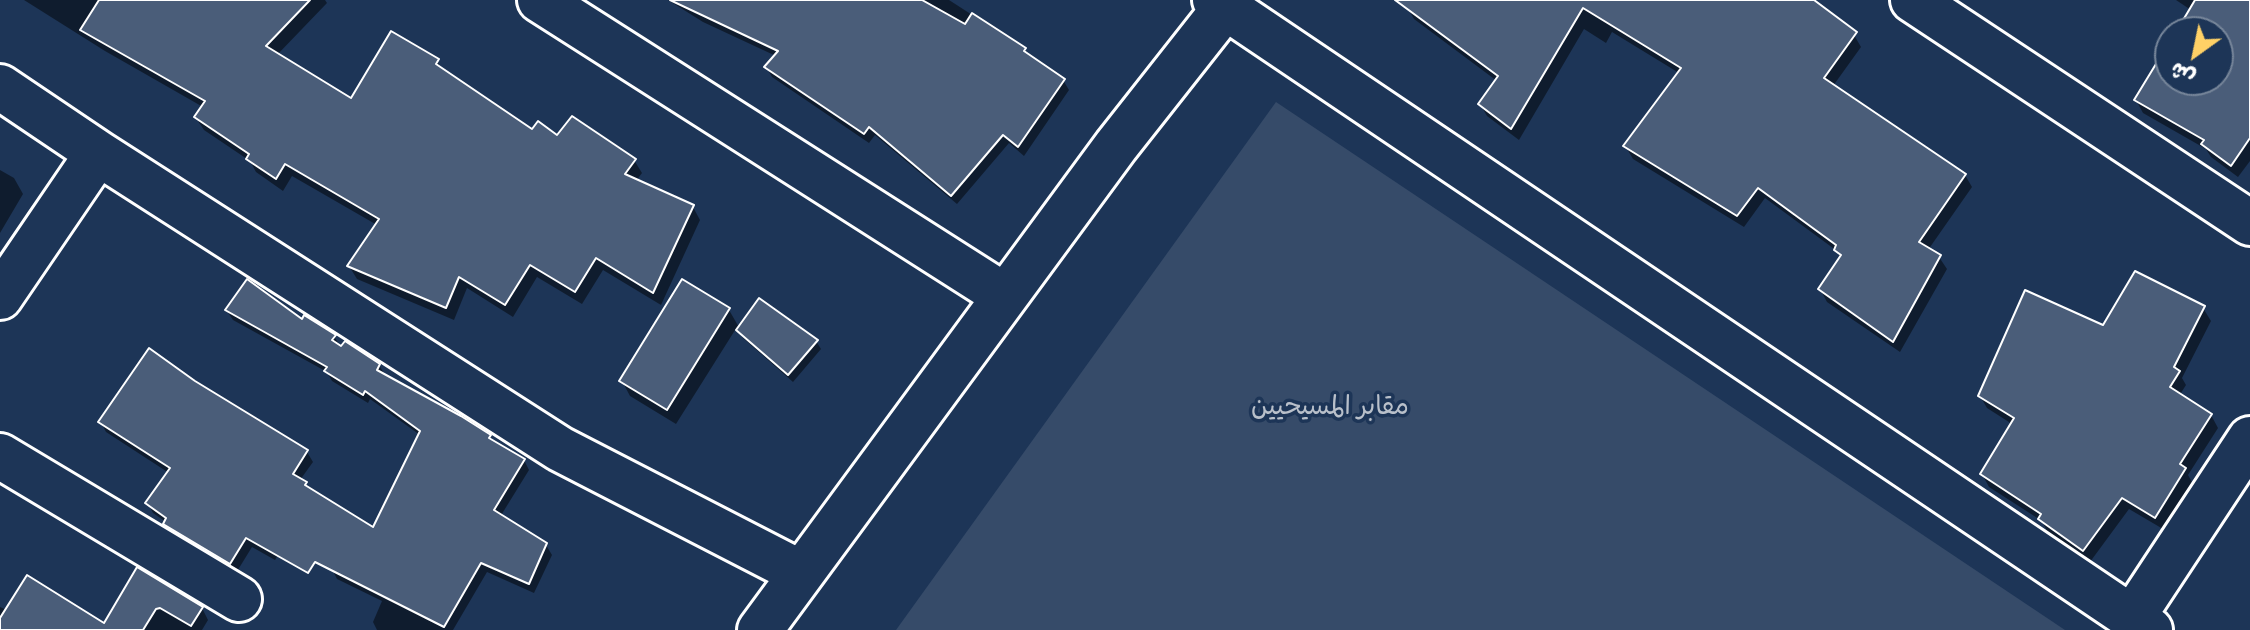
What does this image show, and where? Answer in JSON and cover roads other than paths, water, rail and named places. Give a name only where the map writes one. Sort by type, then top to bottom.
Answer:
[{"type":"street","points":[[540,0],[1005,296]]},
{"type":"street","points":[[1913,0],[2250,223]]},
{"type":"street","points":[[760,630],[1224,2],[2141,624],[2250,439]]},
{"type":"street","points":[[0,87],[560,449],[801,573]]},
{"type":"street","points":[[0,297],[98,153]]},
{"type":"street","points":[[0,456],[239,599]]},
{"type":"park label","name":"مقابر المسيحيين","points":[[1330,407]]}]
